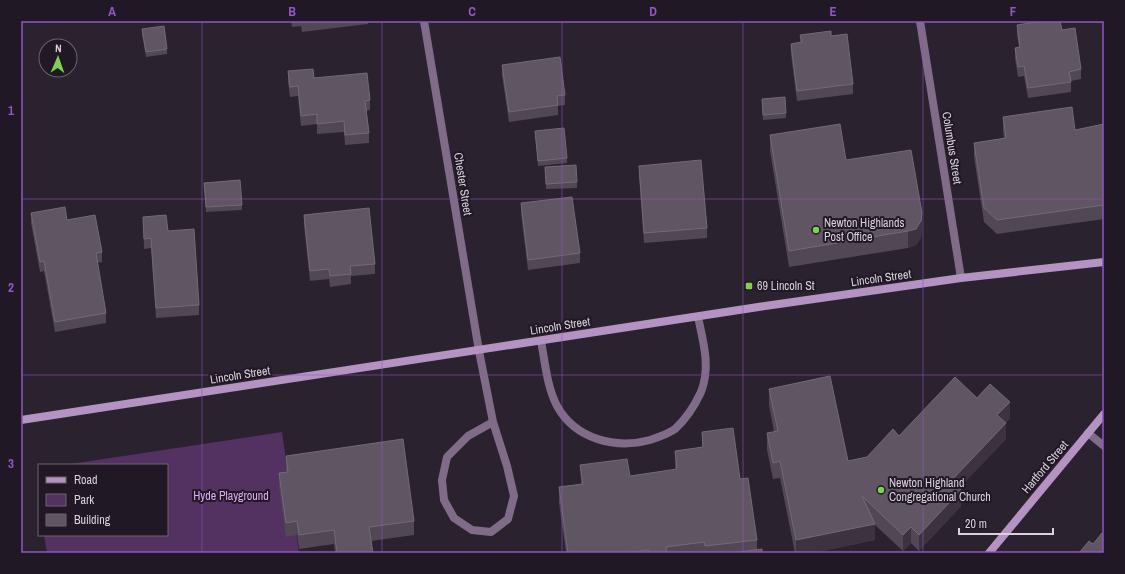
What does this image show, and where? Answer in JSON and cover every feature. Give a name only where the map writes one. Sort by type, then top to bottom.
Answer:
[{"type":"street","name":"Chester Street","points":[[424,21],[479,351],[493,422],[507,466],[514,496],[508,519],[491,532],[472,530],[454,518],[444,500],[442,480],[447,457],[468,436],[493,422]]},
{"type":"street","name":"Columbus Street","points":[[920,21],[961,278]]},
{"type":"street","name":"Lincoln Street","points":[[21,420],[961,278],[1104,262]]},
{"type":"street","points":[[541,342],[552,392],[557,406],[566,418],[577,428],[591,437],[607,442],[624,444],[641,442],[660,437],[674,429],[686,418],[701,391],[705,376],[706,360],[698,317]]},
{"type":"street","name":"Hartford Street","points":[[990,553],[1104,414]]},
{"type":"street","points":[[1088,433],[1104,446]]},
{"type":"green space","name":"Hyde Playground","points":[[282,432],[299,553],[47,553],[44,536],[168,536],[168,464],[71,464]]},
{"type":"building","points":[[1042,21],[1060,21],[1062,30],[1075,28],[1081,69],[1069,72],[1071,82],[1028,88],[1024,66],[1018,67],[1015,48],[1020,47],[1017,25]]},
{"type":"building","points":[[164,26],[167,49],[146,52],[142,29]]},
{"type":"building","points":[[831,31],[831,36],[847,34],[853,84],[797,91],[791,44],[802,42],[800,35]]},
{"type":"building","points":[[560,57],[565,95],[557,96],[558,105],[509,112],[502,65]]},
{"type":"building","points":[[313,69],[314,78],[367,73],[370,100],[365,101],[369,133],[345,135],[344,121],[317,124],[317,114],[301,116],[298,86],[290,87],[288,71]]},
{"type":"building","points":[[785,97],[786,113],[763,115],[762,99]]},
{"type":"building","points":[[1072,107],[1075,130],[1104,124],[1104,205],[997,220],[984,208],[974,143],[1006,138],[1003,117]]},
{"type":"building","points":[[840,124],[846,160],[911,150],[922,213],[921,221],[916,229],[908,231],[789,251],[770,135]]},
{"type":"building","points":[[564,128],[567,158],[538,161],[535,131]]},
{"type":"building","points":[[701,160],[707,228],[644,233],[639,166]]},
{"type":"building","points":[[576,165],[577,182],[546,184],[545,167]]},
{"type":"building","points":[[240,180],[242,205],[206,207],[204,183]]},
{"type":"building","points":[[572,197],[580,253],[528,260],[521,203]]},
{"type":"building","points":[[65,207],[67,220],[95,215],[102,252],[96,253],[106,313],[55,322],[44,261],[40,262],[31,213]]},
{"type":"building","points":[[369,208],[375,264],[350,266],[351,274],[330,276],[329,269],[310,271],[304,215]]},
{"type":"building","points":[[166,215],[168,231],[194,229],[199,305],[156,308],[151,238],[144,239],[143,217]]},
{"type":"building","points":[[830,376],[848,461],[867,457],[893,429],[899,436],[955,377],[977,398],[990,384],[1010,402],[997,415],[1006,423],[951,481],[961,490],[919,535],[911,527],[903,535],[862,496],[875,524],[796,540],[780,461],[773,463],[767,433],[778,431],[769,389]]},
{"type":"building","points":[[733,428],[740,479],[748,478],[757,540],[705,546],[704,542],[666,547],[667,553],[649,553],[649,550],[625,553],[568,553],[559,487],[583,484],[580,465],[627,459],[630,476],[677,469],[675,451],[703,447],[702,432]]},
{"type":"building","points":[[403,439],[414,521],[369,527],[373,553],[337,553],[334,530],[299,535],[297,521],[286,523],[279,473],[288,472],[286,456]]},
{"type":"building","points":[[1102,533],[1104,534],[1104,553],[1079,553],[1089,541],[1093,544]]},
{"type":"building","points":[[762,549],[762,553],[731,553]]},
{"type":"place","name":"Newton Highlands Post Office","points":[[816,230]]},
{"type":"place","name":"69 Lincoln St","points":[[749,286]]},
{"type":"place","name":"Newton Highland Congregational Church","points":[[881,490]]}]
